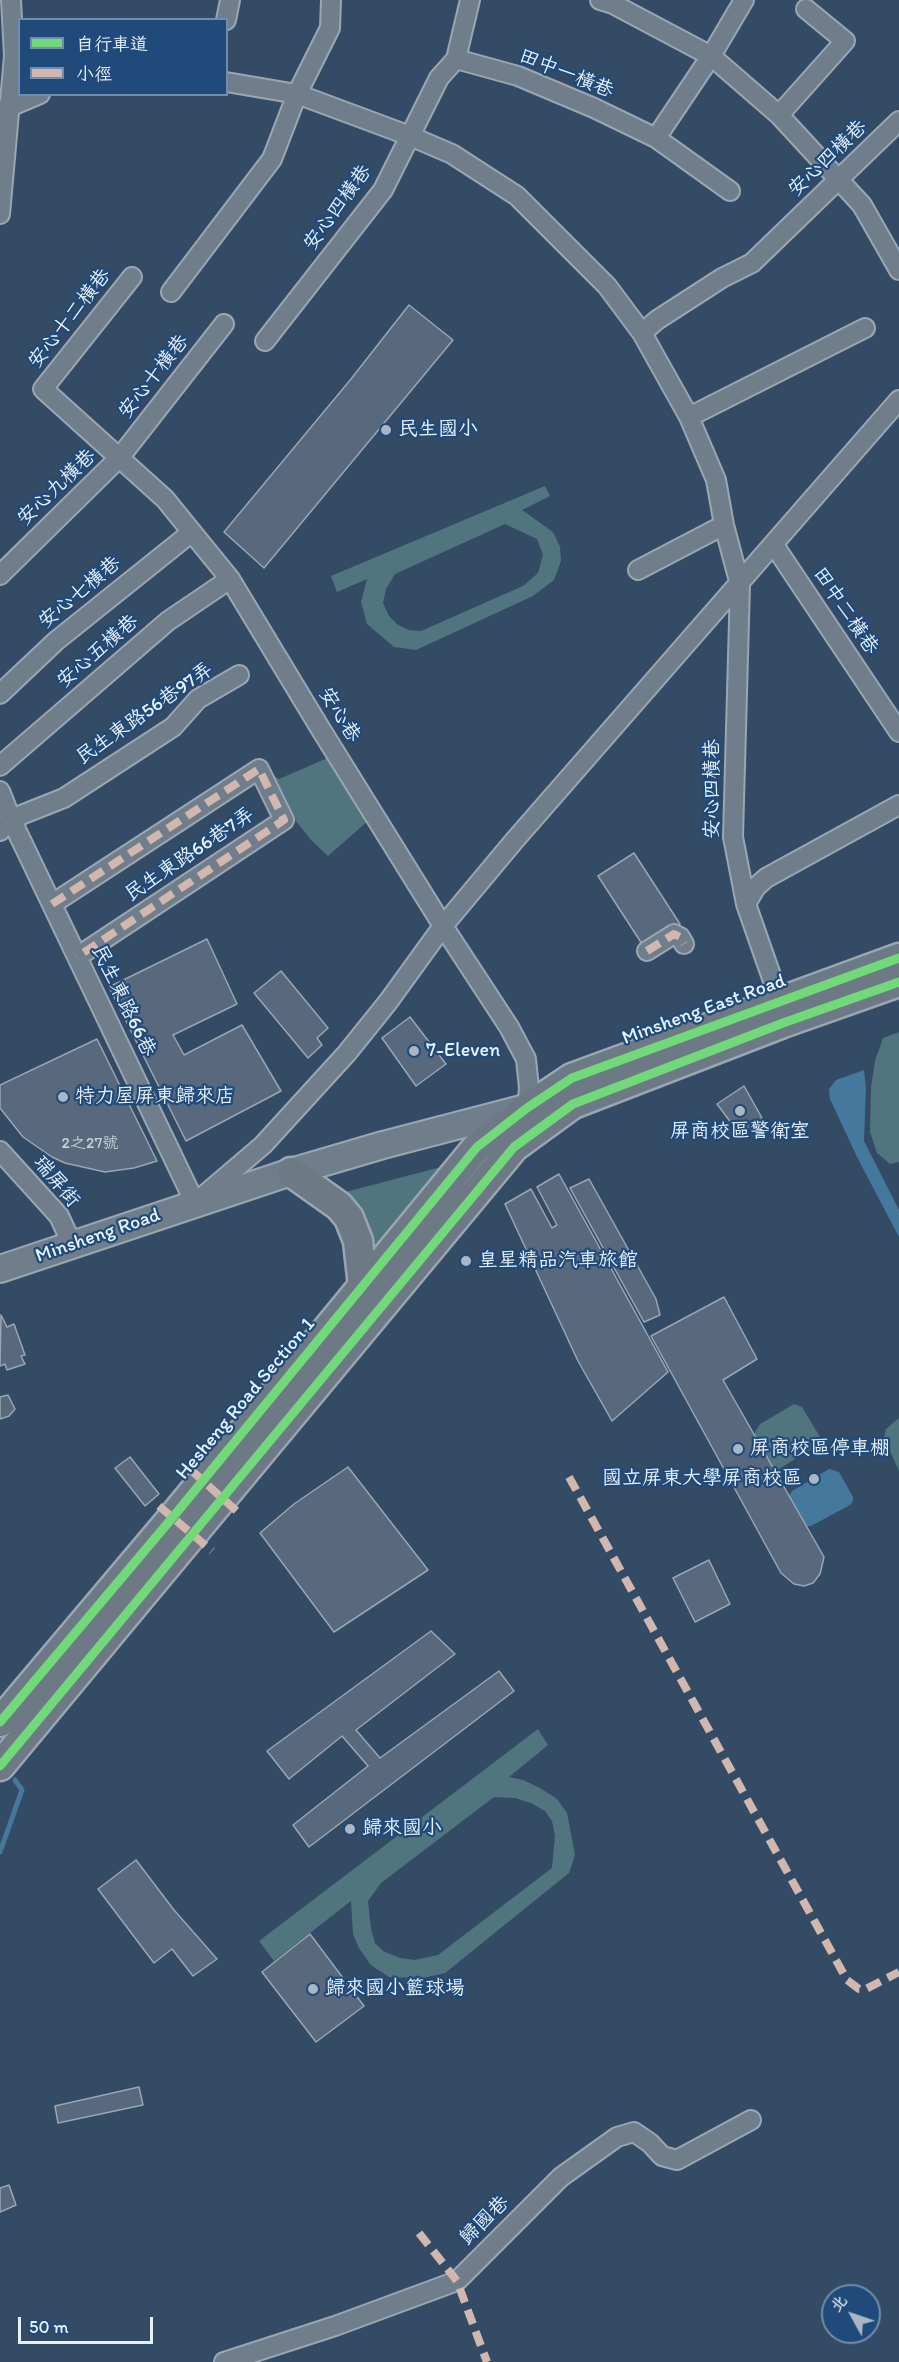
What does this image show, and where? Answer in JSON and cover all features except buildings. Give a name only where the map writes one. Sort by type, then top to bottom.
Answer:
[{"type":"main road","name":"Minsheng East Road","points":[[573,1104],[899,958]]},
{"type":"main road","name":"Minsheng East Road","points":[[527,1108],[572,1078],[781,1012],[899,982]]},
{"type":"main road","points":[[0,1766],[514,1147],[573,1104]]},
{"type":"main road","name":"Hesheng Road Section 1","points":[[0,1722],[173,1517],[477,1147],[527,1108]]},
{"type":"main road","points":[[291,1172],[339,1206],[349,1218],[357,1241],[363,1286]]},
{"type":"street","points":[[0,214],[6,108],[14,56],[11,0]]},
{"type":"street","points":[[226,18],[230,0]]},
{"type":"street","points":[[171,292],[272,159],[297,94],[330,28],[331,0]]},
{"type":"street","points":[[228,82],[297,94],[411,135],[439,78],[456,59],[470,0]]},
{"type":"street","points":[[600,0],[613,4],[711,56],[779,115],[862,205],[897,261]]},
{"type":"street","points":[[656,138],[711,56],[744,0]]},
{"type":"street","points":[[779,115],[845,41],[806,9]]},
{"type":"street","name":"田中一橫巷","points":[[456,59],[518,76],[594,108],[656,138],[730,191]]},
{"type":"street","points":[[6,108],[35,96]]},
{"type":"street","name":"安心四橫巷","points":[[642,333],[657,320],[722,278],[752,263],[899,121]]},
{"type":"street","name":"安心四橫巷","points":[[265,341],[383,190],[411,135],[452,154],[517,196],[607,286],[642,333],[689,417],[716,480],[724,525],[740,585],[733,837],[746,904],[781,1012]]},
{"type":"street","name":"安心十二橫巷","points":[[43,389],[132,277]]},
{"type":"street","name":"安心十橫巷","points":[[120,457],[224,324]]},
{"type":"street","points":[[689,417],[865,328]]},
{"type":"street","name":"安心巷","points":[[43,389],[165,499],[231,579],[443,926],[509,1026],[526,1059],[529,1088],[527,1108]]},
{"type":"street","points":[[195,1203],[263,1145],[346,1053],[388,1002],[443,926],[899,400]]},
{"type":"street","name":"安心九橫巷","points":[[0,575],[120,457]]},
{"type":"street","points":[[638,570],[724,525]]},
{"type":"street","name":"安心七橫巷","points":[[0,694],[73,628],[192,532]]},
{"type":"street","name":"田中二橫巷","points":[[774,545],[899,732]]},
{"type":"street","name":"安心五橫巷","points":[[0,766],[168,621],[231,579]]},
{"type":"street","name":"民生東路56巷97弄","points":[[5,825],[64,798],[173,727],[198,699],[240,675]]},
{"type":"street","name":"民生東路66巷7弄","points":[[52,904],[259,769],[284,820],[77,957]]},
{"type":"street","points":[[0,791],[5,825]]},
{"type":"street","points":[[746,904],[756,887],[766,878],[899,805]]},
{"type":"street","name":"民生東路66巷","points":[[5,825],[52,904],[195,1203]]},
{"type":"street","points":[[647,951],[674,934],[680,937],[684,944]]},
{"type":"street","name":"Minsheng East Road","points":[[195,1203],[383,1145],[527,1108],[573,1104]]},
{"type":"street","name":"瑞屏街","points":[[0,1151],[59,1216],[72,1244]]},
{"type":"street","name":"Minsheng Road","points":[[0,1269],[195,1203]]},
{"type":"street","name":"歸國巷","points":[[224,2362],[335,2326],[457,2281],[561,2177],[617,2137],[634,2132],[650,2143],[662,2157],[677,2160],[751,2120]]},
{"type":"green space","points":[[545,486],[550,496],[522,510],[553,532],[560,547],[561,561],[554,580],[533,596],[416,650],[394,647],[367,624],[361,602],[367,579],[337,592],[331,576]],"holes":[[[505,524],[537,539],[543,555],[538,573],[523,586],[421,631],[409,630],[398,625],[389,616],[383,603],[386,589],[395,574]]]},
{"type":"green space","points":[[330,757],[369,820],[328,856],[312,841],[290,814],[270,773],[279,779]]},
{"type":"green space","points":[[899,1032],[899,1162],[890,1164],[877,1153],[870,1132],[871,1087],[875,1061],[883,1038]]},
{"type":"green space","points":[[441,1167],[375,1246],[362,1220],[334,1195]]},
{"type":"green space","points":[[794,1404],[802,1407],[820,1437],[821,1443],[779,1469],[774,1469],[754,1434],[760,1424]]},
{"type":"green space","points":[[899,1418],[899,1471],[884,1438],[886,1429]]},
{"type":"green space","points":[[538,1729],[548,1745],[509,1777],[523,1780],[540,1788],[557,1799],[567,1813],[575,1855],[569,1873],[445,1973],[423,1978],[389,1977],[371,1965],[359,1948],[353,1934],[351,1901],[274,1961],[259,1941]],"holes":[[[494,1797],[515,1798],[545,1811],[552,1821],[555,1836],[552,1868],[438,1955],[415,1960],[400,1958],[383,1951],[375,1943],[368,1901],[381,1883]]]},
{"type":"water","points":[[864,1070],[866,1088],[864,1141],[899,1210],[899,1237],[830,1099],[829,1089],[836,1080]]},
{"type":"water","points":[[829,1469],[839,1472],[853,1501],[850,1505],[811,1526],[806,1526],[789,1496],[792,1491]]},
{"type":"waterway","points":[[0,1852],[22,1790],[15,1780]]},
{"type":"marked path","points":[[52,904],[259,769],[284,820],[77,957]]},
{"type":"marked path","points":[[647,951],[674,934],[680,937],[684,944]]},
{"type":"marked path","points":[[191,1470],[241,1515]]},
{"type":"marked path","points":[[569,1477],[847,1980],[859,1989],[866,1989],[899,1972]]},
{"type":"marked path","points":[[159,1506],[212,1551]]},
{"type":"marked path","points":[[419,2233],[457,2281],[487,2362]]},
{"type":"cycle path","points":[[0,1722],[173,1517],[477,1147],[527,1108],[572,1078],[899,958]]},
{"type":"cycle path","points":[[0,1766],[514,1147],[573,1104],[783,1023],[899,982]]},
{"type":"place","name":"民生國小","points":[[386,430]]},
{"type":"place","name":"7-Eleven","points":[[414,1051]]},
{"type":"place","name":"特力屋屏東歸來店","points":[[63,1097]]},
{"type":"place","name":"屏商校區警衛室","points":[[740,1111]]},
{"type":"place","name":"皇星精品汽車旅館","points":[[466,1261]]},
{"type":"place","name":"屏商校區停車棚","points":[[738,1449]]},
{"type":"place","name":"國立屏東大學屏商校區","points":[[814,1479]]},
{"type":"place","name":"歸來國小","points":[[350,1829]]},
{"type":"place","name":"歸來國小籃球場","points":[[313,1989]]}]
